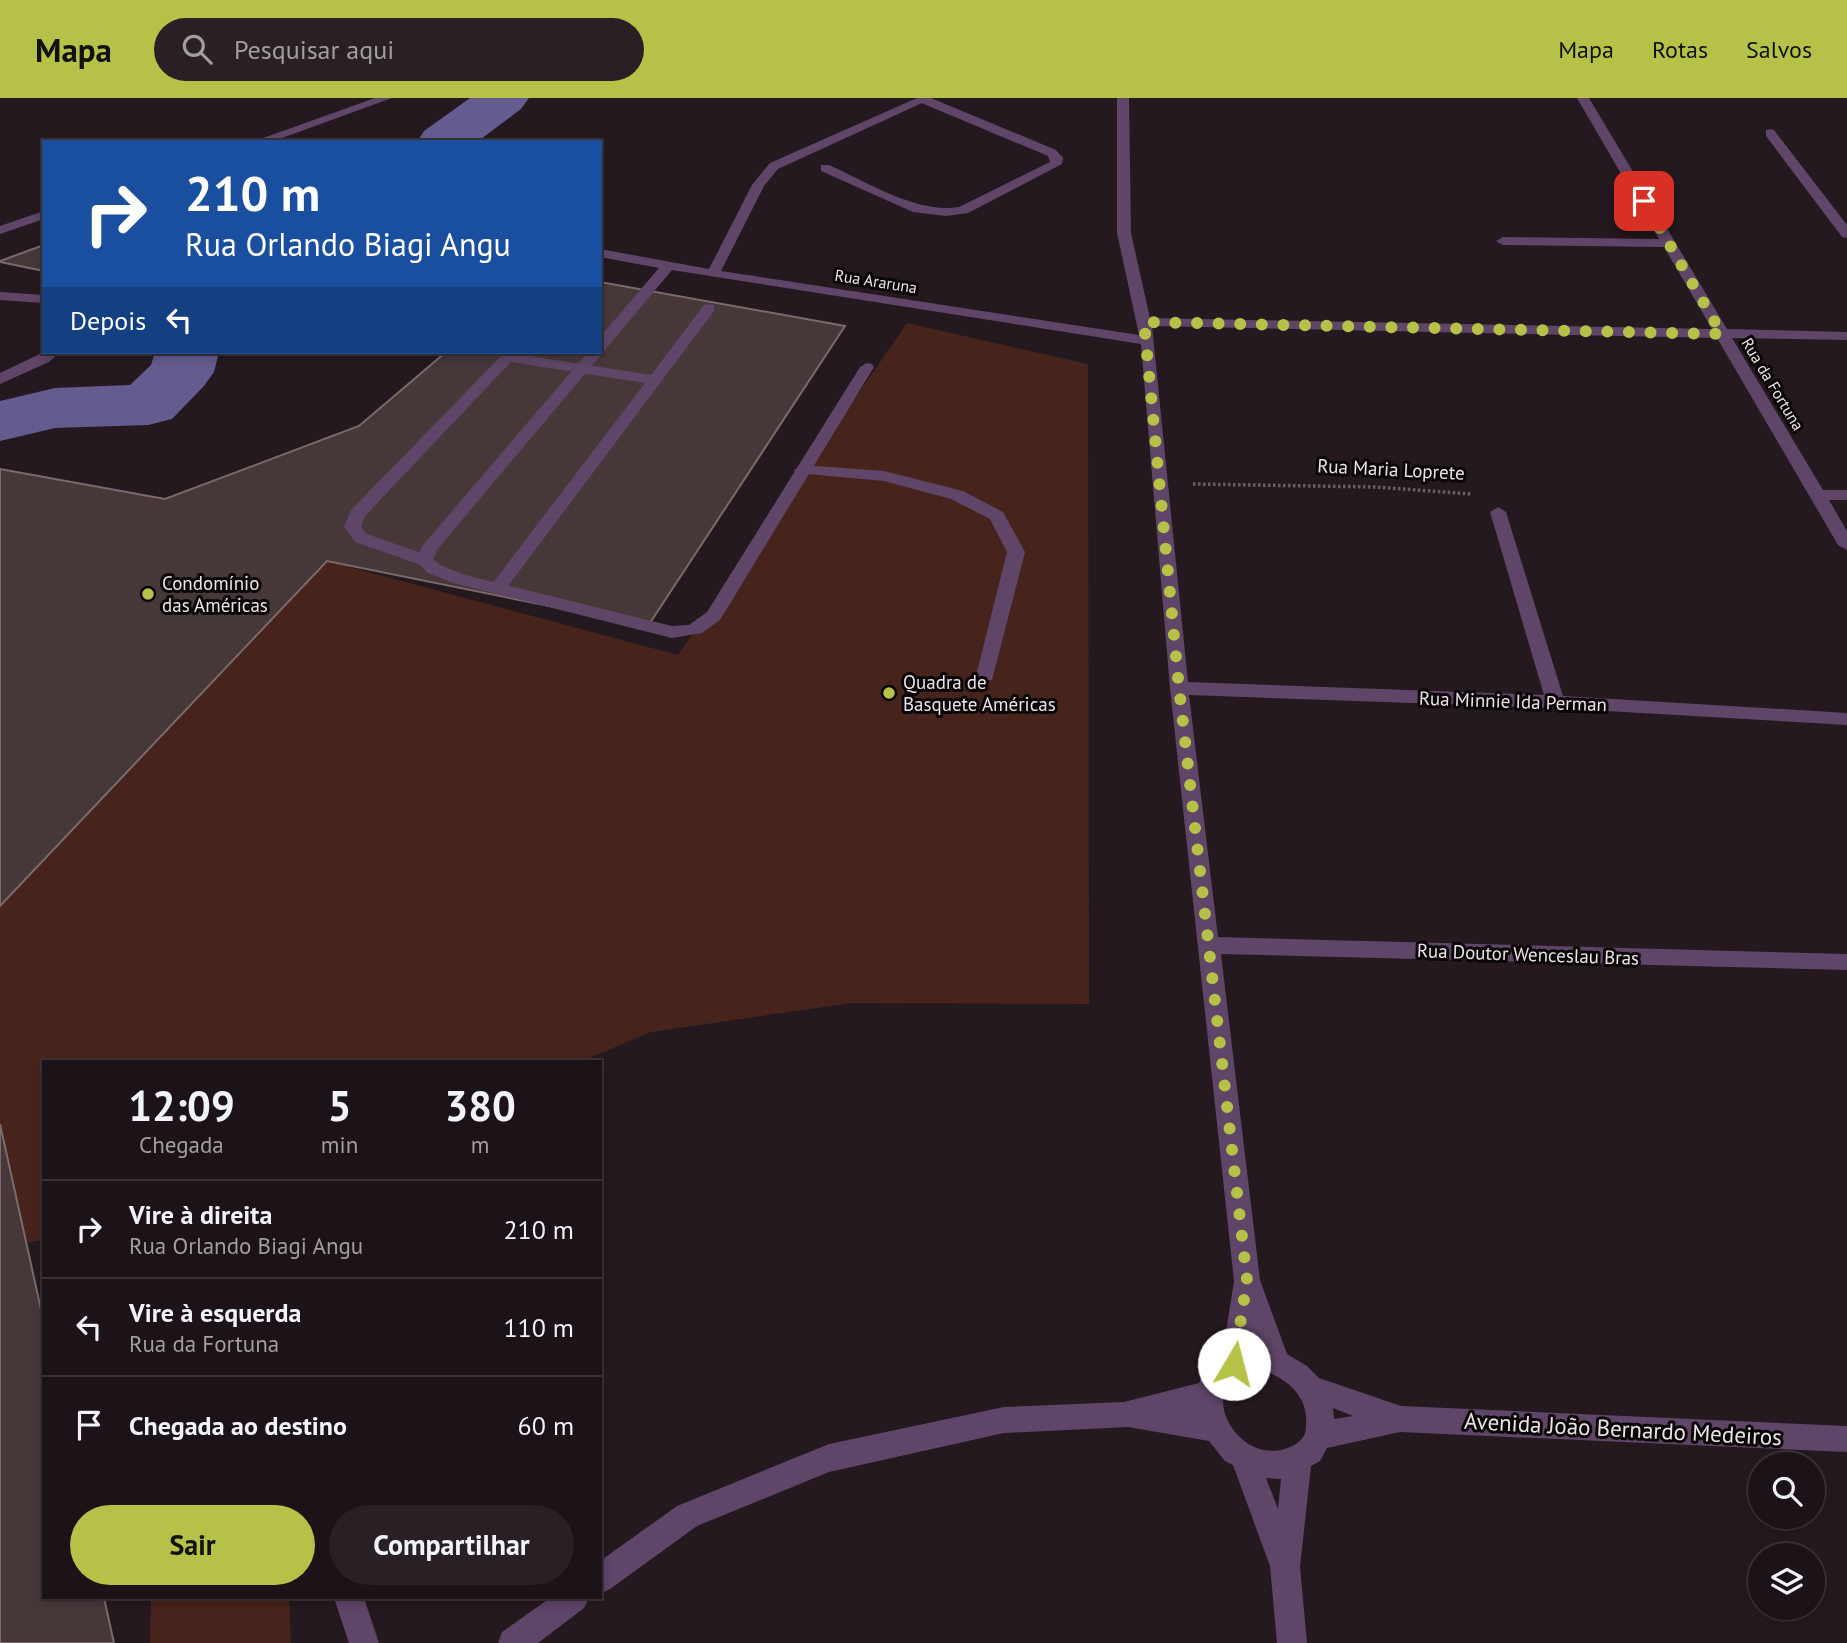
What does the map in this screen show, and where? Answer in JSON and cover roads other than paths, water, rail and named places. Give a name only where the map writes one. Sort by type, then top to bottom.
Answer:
[{"type":"street","points":[[264,140],[386,98]]},
{"type":"street","points":[[1123,98],[1124,233],[1148,341],[1179,688],[1247,1280],[1276,1361]]},
{"type":"street","name":"Rua da Fortuna","points":[[1583,98],[1820,495],[1847,545]]},
{"type":"street","points":[[713,274],[758,184],[774,166],[925,99],[1052,153],[1057,158],[1056,164],[962,210],[950,213],[933,213],[918,209],[825,168]]},
{"type":"street","points":[[1770,133],[1847,234]]},
{"type":"street","points":[[0,230],[42,216]]},
{"type":"street","points":[[1503,242],[1668,243]]},
{"type":"street","name":"Rua Araruna","points":[[602,253],[713,274],[1148,341]]},
{"type":"street","points":[[602,345],[670,265]]},
{"type":"street","points":[[0,296],[42,299]]},
{"type":"street","points":[[497,589],[709,308]]},
{"type":"street","points":[[1144,322],[1847,336]]},
{"type":"street","points":[[0,379],[50,354]]},
{"type":"street","points":[[424,560],[429,549],[594,354]]},
{"type":"street","points":[[654,380],[507,358],[357,514],[352,527],[361,538],[424,560],[434,569],[459,579],[672,632],[691,632],[704,627],[714,616],[867,367]]},
{"type":"street","points":[[802,470],[884,476],[957,495],[997,516],[1016,552],[985,676]]},
{"type":"street","points":[[1820,495],[1847,495]]},
{"type":"street","points":[[1499,512],[1555,702]]},
{"type":"street","name":"Rua Minnie Ida Perman","points":[[1179,688],[1555,702],[1847,719]]},
{"type":"street","name":"Rua Doutor Wenceslau Bras","points":[[1209,945],[1847,962]]},
{"type":"street","points":[[1234,1364],[1247,1280]]},
{"type":"street","points":[[1265,1359],[1276,1361],[1299,1374],[1311,1388],[1319,1403],[1321,1419],[1319,1436],[1311,1450],[1298,1459],[1273,1465],[1244,1458],[1227,1446],[1214,1429],[1208,1412],[1209,1393],[1216,1377],[1234,1364],[1265,1359]]},
{"type":"street","name":"Avenida João Bernardo Medeiros","points":[[1311,1388],[1400,1419]]},
{"type":"street","points":[[1124,1415],[1209,1393]]},
{"type":"street","points":[[602,1578],[687,1516],[829,1458],[1004,1420],[1124,1415],[1214,1429]]},
{"type":"street","name":"Avenida João Bernardo Medeiros","points":[[1319,1436],[1400,1419],[1847,1439]]},
{"type":"street","points":[[1244,1458],[1284,1567]]},
{"type":"street","points":[[1292,1643],[1284,1567],[1298,1459]]},
{"type":"street","points":[[349,1599],[364,1643]]},
{"type":"street","points":[[513,1643],[573,1599]]},
{"type":"waterway","points":[[446,140],[503,98]]},
{"type":"waterway","points":[[0,421],[55,408],[148,405],[181,372],[186,354]]},
{"type":"place","name":"Condomínio das Américas","points":[[148,594]]},
{"type":"place","name":"Quadra de Basquete Américas","points":[[889,693]]}]
